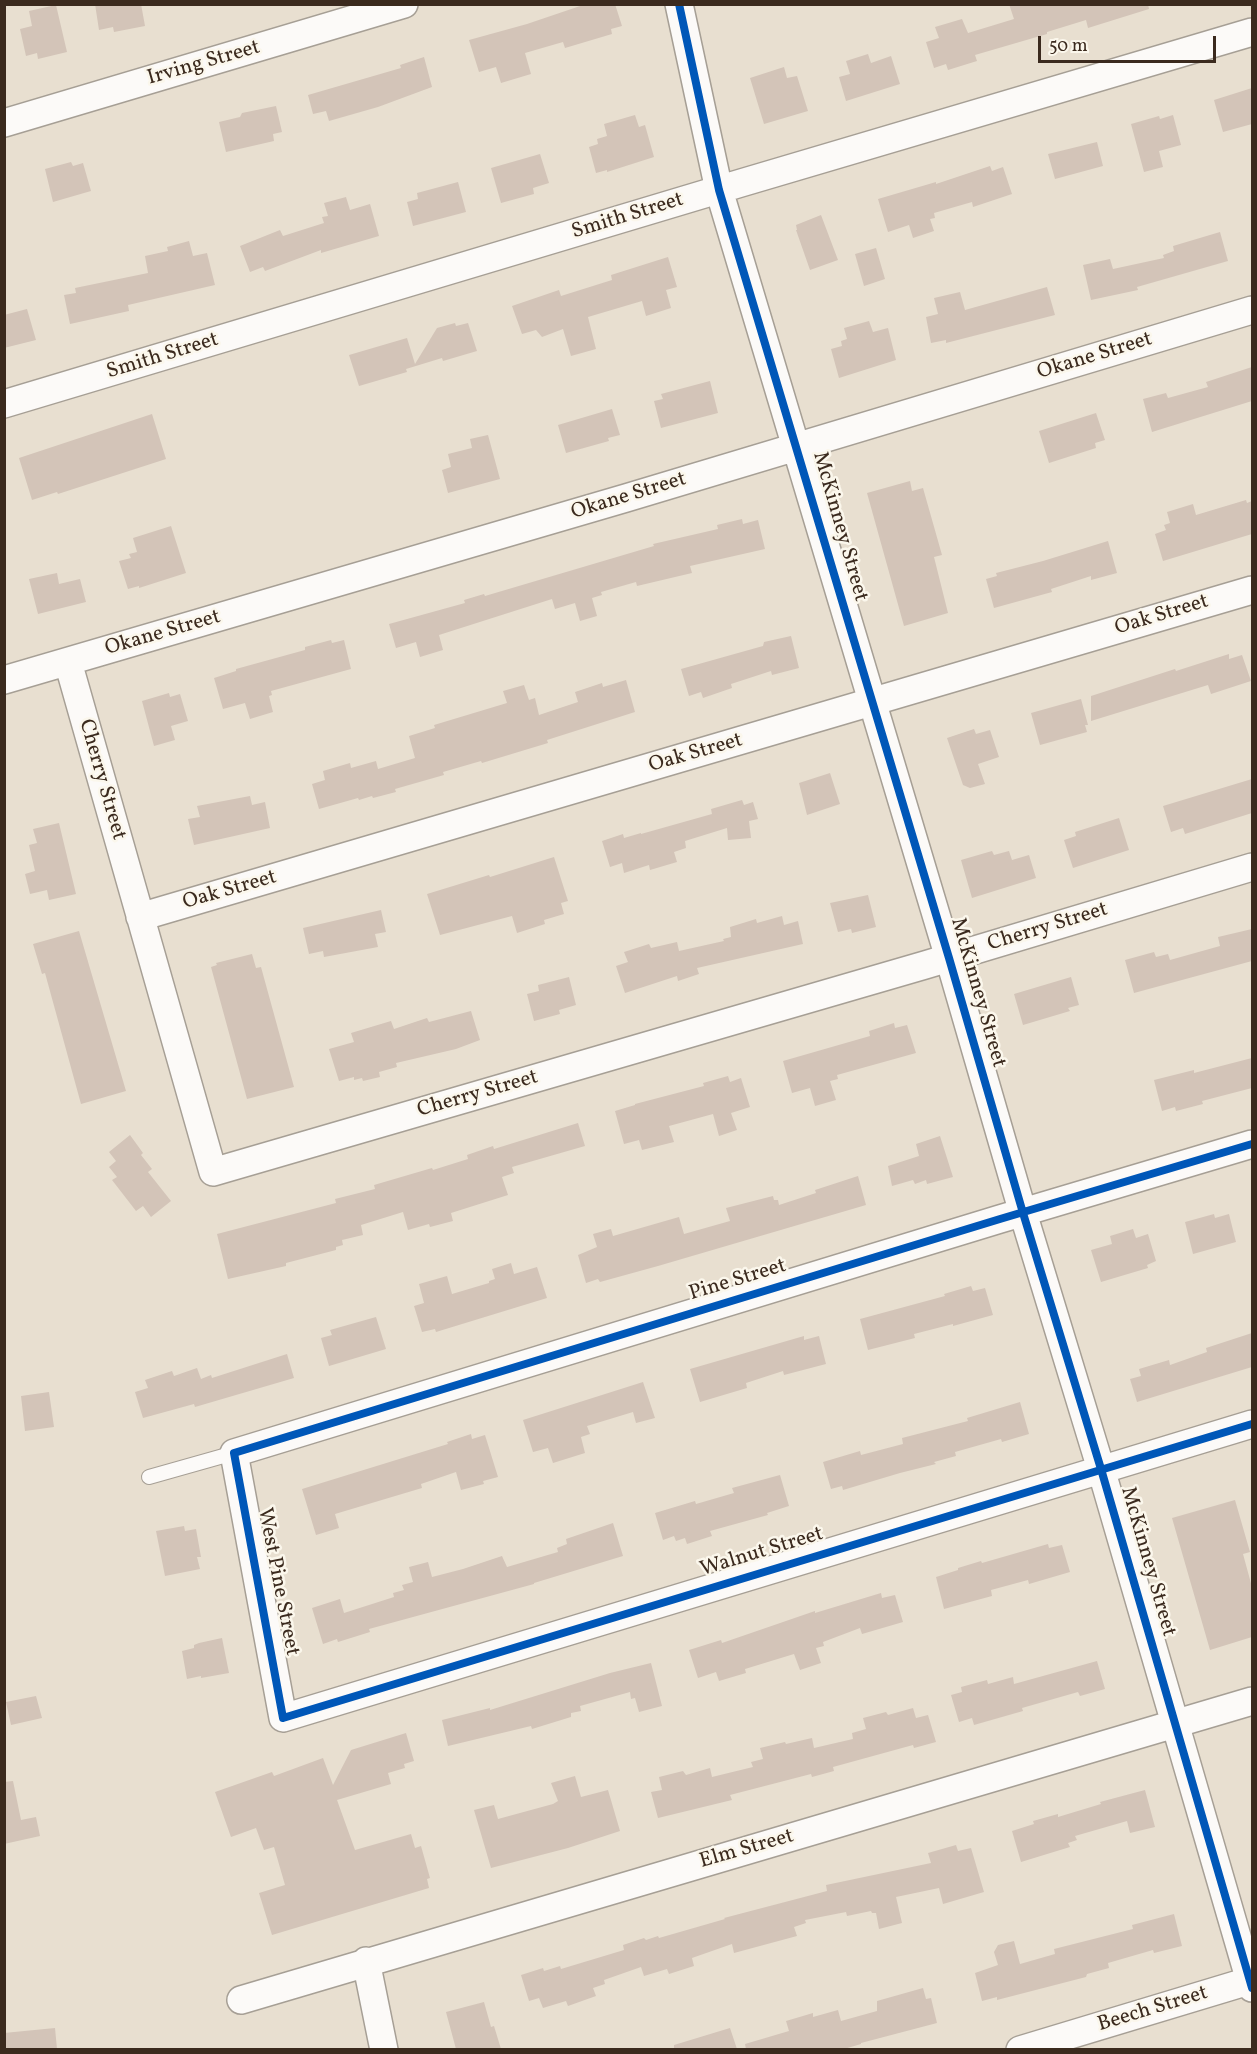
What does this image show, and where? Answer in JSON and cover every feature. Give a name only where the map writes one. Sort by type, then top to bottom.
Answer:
[{"type":"street","name":"Irving Street","points":[[4,123],[404,4]]},
{"type":"street","name":"McKinney Street","points":[[679,4],[719,190],[1252,1983]]},
{"type":"street","name":"Smith Street","points":[[4,404],[1252,32]]},
{"type":"street","name":"Okane Street","points":[[4,680],[1252,310]]},
{"type":"street","name":"Oak Street","points":[[140,917],[1252,590]]},
{"type":"street","name":"Cherry Street","points":[[68,662],[213,1172],[949,958],[1252,867]]},
{"type":"street","name":"Pine Street","points":[[234,1453],[1252,1144]]},
{"type":"street","name":"Walnut Street","points":[[284,1718],[1252,1424]]},
{"type":"street","name":"West Pine Street","points":[[234,1453],[284,1718]]},
{"type":"street","name":"Elm Street","points":[[241,2000],[1252,1701]]},
{"type":"street","points":[[366,1962],[384,2049]]},
{"type":"street","name":"Beech Street","points":[[1020,2049],[1252,1983]]},
{"type":"lane","points":[[149,1477],[234,1453]]},
{"type":"building","points":[[95,4],[141,4],[145,26],[114,32],[113,27],[99,30]]},
{"type":"building","points":[[586,4],[615,4],[622,26],[611,29],[612,34],[565,48],[563,42],[525,53],[531,74],[501,83],[496,67],[479,72],[469,40]]},
{"type":"building","points":[[1009,4],[1148,4],[1149,9],[1088,28],[1086,20],[975,55],[977,61],[948,70],[946,64],[934,68],[926,42],[939,38],[935,27],[962,19],[968,33],[1014,19]]},
{"type":"building","points":[[56,5],[67,52],[38,59],[37,53],[26,56],[20,29],[32,26],[29,11]]},
{"type":"building","points":[[868,54],[871,63],[891,56],[900,84],[846,101],[839,77],[850,74],[846,61]]},
{"type":"building","points":[[424,57],[432,87],[378,107],[329,121],[326,111],[313,114],[308,95],[401,68],[400,65]]},
{"type":"building","points":[[784,67],[787,78],[797,76],[808,111],[764,124],[750,78]]},
{"type":"building","points":[[1252,88],[1252,124],[1223,132],[1214,100]]},
{"type":"building","points":[[276,106],[282,132],[273,134],[274,141],[226,152],[219,122],[240,117],[242,113]]},
{"type":"building","points":[[635,115],[639,127],[645,125],[654,157],[607,172],[607,170],[596,173],[589,147],[598,144],[597,139],[607,136],[604,124]]},
{"type":"building","points":[[1173,115],[1181,145],[1159,151],[1163,167],[1144,172],[1131,124],[1159,116],[1160,119]]},
{"type":"building","points":[[1097,142],[1103,166],[1055,179],[1048,154]]},
{"type":"building","points":[[540,154],[549,183],[533,188],[534,194],[501,203],[491,168]]},
{"type":"building","points":[[71,162],[73,166],[83,163],[91,191],[53,202],[45,169]]},
{"type":"building","points":[[990,166],[992,171],[1003,167],[1012,194],[973,207],[972,202],[934,213],[935,218],[930,219],[934,231],[913,238],[909,225],[888,232],[878,199],[936,182],[936,184]]},
{"type":"building","points":[[458,182],[466,212],[413,226],[407,202],[418,199],[417,193]]},
{"type":"building","points":[[346,197],[350,210],[370,204],[379,236],[321,253],[321,250],[265,271],[263,267],[250,272],[240,246],[280,230],[283,236],[324,223],[322,217],[328,216],[324,203]]},
{"type":"building","points":[[821,215],[838,260],[810,270],[796,225]]},
{"type":"building","points":[[1220,232],[1228,261],[1137,287],[1138,290],[1091,300],[1083,265],[1110,259],[1113,269],[1164,258],[1163,255],[1174,251],[1173,246]]},
{"type":"building","points":[[189,241],[193,256],[207,253],[215,285],[128,305],[129,311],[70,324],[64,295],[76,293],[75,288],[148,273],[145,256],[168,251],[167,247]]},
{"type":"building","points":[[876,248],[885,279],[864,286],[855,254]]},
{"type":"building","points":[[668,257],[677,287],[666,290],[671,308],[646,316],[642,301],[588,317],[596,349],[571,356],[563,329],[542,337],[536,330],[522,334],[512,306],[559,290],[561,296],[612,280],[611,275]]},
{"type":"building","points":[[1047,287],[1055,315],[946,343],[946,340],[931,343],[926,317],[938,314],[934,298],[960,292],[965,310]]},
{"type":"building","points":[[27,309],[36,340],[4,348],[4,315]]},
{"type":"building","points":[[869,321],[873,332],[888,328],[896,360],[839,378],[831,349],[842,346],[841,341],[847,339],[844,328]]},
{"type":"building","points":[[455,323],[456,326],[468,323],[477,351],[443,361],[442,358],[406,369],[407,372],[359,386],[349,355],[407,338],[415,364],[437,328]]},
{"type":"building","points":[[1252,367],[1252,401],[1152,432],[1143,399],[1166,393],[1168,398],[1208,387],[1206,382]]},
{"type":"building","points":[[710,381],[718,413],[661,428],[654,401],[663,399],[661,394]]},
{"type":"building","points":[[612,409],[620,435],[608,438],[609,441],[566,453],[558,425]]},
{"type":"building","points":[[1096,413],[1105,440],[1095,443],[1096,448],[1049,463],[1039,431]]},
{"type":"building","points":[[152,414],[166,459],[58,494],[57,492],[32,500],[19,458]]},
{"type":"building","points":[[488,435],[500,479],[448,493],[442,470],[451,467],[448,454],[472,448],[470,439]]},
{"type":"building","points":[[910,481],[912,491],[923,488],[942,555],[934,557],[948,613],[904,626],[867,493]]},
{"type":"building","points":[[1246,500],[1247,503],[1252,501],[1252,534],[1163,561],[1155,534],[1166,530],[1164,525],[1170,523],[1167,512],[1193,504],[1196,515]]},
{"type":"building","points":[[742,519],[743,524],[758,520],[765,549],[690,566],[692,573],[637,586],[636,582],[601,592],[602,595],[592,598],[597,616],[580,621],[575,603],[555,609],[552,599],[439,635],[443,650],[420,657],[416,642],[396,648],[389,624],[465,603],[464,600],[484,594],[485,596],[654,546],[653,544],[718,529],[717,525]]},
{"type":"building","points":[[171,526],[186,573],[139,588],[139,586],[128,589],[119,561],[131,558],[129,554],[137,552],[133,538]]},
{"type":"building","points":[[1108,541],[1117,573],[1091,580],[1091,576],[1051,589],[1052,592],[994,608],[986,579],[997,576],[996,573]]},
{"type":"building","points":[[57,573],[59,584],[80,579],[86,602],[38,614],[29,579]]},
{"type":"building","points":[[791,636],[799,668],[772,675],[771,671],[731,684],[732,688],[703,698],[701,692],[689,696],[681,669],[763,646],[764,642]]},
{"type":"building","points":[[331,640],[332,643],[344,640],[351,669],[271,691],[272,695],[269,696],[273,712],[250,719],[245,703],[223,709],[214,678]]},
{"type":"building","points":[[1229,654],[1229,659],[1242,655],[1251,681],[1211,694],[1208,685],[1091,721],[1091,696]]},
{"type":"building","points":[[626,680],[635,712],[547,740],[548,743],[443,772],[444,775],[395,789],[396,792],[373,798],[372,796],[359,800],[358,798],[319,809],[312,784],[325,780],[323,771],[350,763],[351,768],[376,761],[378,769],[415,758],[409,736],[435,728],[434,725],[507,703],[503,691],[524,685],[529,700],[535,698],[539,715],[578,702],[575,692],[602,683],[603,687]]},
{"type":"building","points":[[169,693],[170,697],[180,694],[188,721],[171,726],[175,740],[154,746],[142,701]]},
{"type":"building","points":[[1081,699],[1088,725],[1085,725],[1087,732],[1040,745],[1031,713]]},
{"type":"building","points":[[974,729],[976,734],[990,730],[999,757],[978,764],[985,784],[970,788],[963,785],[947,738]]},
{"type":"building","points":[[830,773],[840,804],[807,815],[799,783]]},
{"type":"building","points":[[1252,779],[1252,813],[1185,834],[1183,828],[1171,832],[1163,806]]},
{"type":"building","points":[[250,796],[252,805],[265,802],[270,828],[194,845],[188,819],[200,817],[197,806]]},
{"type":"building","points":[[742,800],[744,805],[753,802],[758,819],[749,821],[751,838],[728,840],[727,828],[685,841],[686,848],[674,852],[677,862],[650,870],[649,865],[624,873],[622,863],[610,867],[602,841],[623,834],[624,838],[641,834],[712,814],[711,809]]},
{"type":"building","points":[[1119,818],[1129,850],[1073,868],[1064,840],[1076,836],[1075,832]]},
{"type":"building","points":[[59,823],[76,894],[49,900],[47,890],[30,894],[25,874],[35,871],[29,845],[37,843],[33,829]]},
{"type":"building","points":[[992,851],[994,855],[1009,851],[1012,860],[1029,855],[1036,878],[972,898],[961,860]]},
{"type":"building","points":[[554,857],[568,901],[561,903],[564,914],[544,920],[545,924],[517,933],[512,916],[440,935],[427,894]]},
{"type":"building","points":[[868,895],[876,927],[852,933],[851,929],[838,932],[830,903]]},
{"type":"building","points":[[381,910],[386,932],[375,934],[378,947],[324,957],[323,951],[309,954],[303,928]]},
{"type":"building","points":[[782,916],[784,925],[798,921],[803,944],[697,968],[699,974],[678,981],[677,976],[625,993],[616,966],[628,962],[624,952],[649,944],[651,948],[677,942],[679,951],[724,941],[723,939],[731,937],[730,927],[756,919],[757,923]]},
{"type":"building","points":[[1252,929],[1252,961],[1134,993],[1125,960],[1154,952],[1156,957],[1168,954],[1170,960],[1220,946],[1218,937]]},
{"type":"building","points":[[79,931],[126,1091],[81,1104],[45,973],[42,974],[33,944]]},
{"type":"building","points":[[252,954],[256,968],[261,967],[294,1087],[247,1099],[211,967],[217,965],[216,963]]},
{"type":"building","points":[[569,977],[576,1005],[559,1010],[560,1014],[534,1021],[527,994],[539,991],[538,985]]},
{"type":"building","points":[[1071,977],[1079,1005],[1068,1008],[1070,1011],[1023,1025],[1014,994]]},
{"type":"building","points":[[471,1011],[480,1040],[456,1049],[396,1063],[397,1067],[379,1072],[380,1077],[363,1081],[362,1078],[354,1080],[354,1077],[339,1081],[329,1049],[354,1042],[351,1033],[391,1021],[394,1029],[427,1018],[429,1022]]},
{"type":"building","points":[[894,1023],[895,1028],[907,1025],[916,1053],[837,1075],[838,1079],[830,1081],[836,1100],[815,1106],[810,1088],[792,1093],[783,1061],[870,1036],[869,1031]]},
{"type":"building","points":[[1252,1058],[1252,1088],[1202,1101],[1203,1104],[1176,1111],[1175,1107],[1162,1111],[1154,1080],[1194,1070],[1194,1073]]},
{"type":"building","points":[[728,1076],[730,1082],[741,1078],[750,1107],[731,1113],[737,1130],[719,1136],[713,1114],[669,1126],[674,1142],[642,1150],[639,1140],[624,1144],[615,1111],[704,1086],[703,1083]]},
{"type":"building","points":[[578,1123],[585,1146],[512,1167],[514,1173],[502,1177],[508,1195],[451,1213],[453,1221],[408,1230],[403,1212],[361,1225],[363,1235],[342,1240],[343,1245],[336,1247],[336,1250],[286,1263],[286,1266],[228,1279],[217,1234],[336,1203],[335,1199],[375,1189],[374,1185],[432,1168],[433,1170],[468,1159],[467,1155],[493,1146],[494,1149]]},
{"type":"building","points":[[130,1135],[152,1169],[148,1172],[171,1201],[151,1217],[143,1206],[136,1211],[112,1180],[117,1177],[109,1167],[116,1161],[109,1152]]},
{"type":"building","points":[[940,1136],[953,1177],[927,1184],[926,1180],[915,1184],[913,1180],[892,1186],[888,1166],[919,1156],[916,1144]]},
{"type":"building","points":[[858,1176],[866,1205],[658,1266],[600,1282],[598,1279],[586,1283],[578,1255],[597,1247],[593,1234],[611,1229],[613,1236],[679,1217],[684,1234],[730,1221],[726,1208],[773,1196],[774,1200],[778,1200],[779,1205]]},
{"type":"building","points":[[1214,1214],[1215,1218],[1229,1214],[1236,1242],[1193,1254],[1185,1222]]},
{"type":"building","points":[[1133,1229],[1136,1238],[1148,1234],[1156,1261],[1147,1265],[1148,1268],[1101,1282],[1091,1250],[1112,1244],[1110,1236]]},
{"type":"building","points":[[511,1263],[514,1274],[537,1267],[547,1298],[436,1332],[435,1329],[422,1332],[414,1306],[424,1303],[419,1284],[447,1276],[452,1294],[489,1283],[495,1279],[492,1269]]},
{"type":"building","points":[[971,1286],[973,1291],[985,1288],[993,1315],[914,1334],[915,1338],[868,1350],[860,1319],[945,1296],[944,1294]]},
{"type":"building","points":[[376,1317],[386,1349],[329,1366],[321,1338],[332,1335],[330,1330]]},
{"type":"building","points":[[1252,1333],[1252,1367],[1137,1402],[1130,1379],[1141,1376],[1139,1369],[1169,1360],[1170,1365],[1207,1352],[1206,1348]]},
{"type":"building","points":[[804,1336],[804,1340],[819,1336],[826,1364],[784,1375],[783,1371],[746,1383],[747,1388],[700,1402],[690,1369]]},
{"type":"building","points":[[287,1354],[294,1378],[195,1407],[194,1404],[143,1418],[135,1392],[148,1388],[145,1380],[172,1371],[174,1376],[197,1368],[201,1379],[211,1375],[212,1378]]},
{"type":"building","points":[[643,1382],[655,1418],[636,1423],[633,1412],[587,1426],[590,1434],[581,1437],[585,1453],[553,1463],[548,1448],[533,1452],[523,1420]]},
{"type":"building","points":[[49,1392],[54,1427],[25,1431],[21,1396]]},
{"type":"building","points":[[1020,1402],[1029,1434],[955,1452],[956,1456],[934,1462],[936,1464],[843,1490],[842,1486],[831,1489],[823,1462],[860,1451],[861,1455],[903,1444],[902,1438],[968,1421],[967,1418]]},
{"type":"building","points":[[471,1434],[472,1439],[485,1435],[498,1477],[483,1481],[484,1484],[461,1490],[456,1472],[421,1484],[422,1488],[335,1514],[339,1528],[316,1535],[302,1489],[448,1444],[447,1442]]},
{"type":"building","points":[[780,1475],[789,1506],[767,1513],[768,1515],[710,1531],[712,1536],[687,1544],[685,1538],[676,1541],[674,1536],[663,1540],[655,1513],[695,1501],[696,1504],[734,1493],[732,1488]]},
{"type":"building","points":[[1235,1500],[1250,1552],[1243,1554],[1252,1587],[1252,1637],[1210,1650],[1172,1518]]},
{"type":"building","points":[[613,1523],[623,1556],[534,1584],[369,1629],[370,1632],[338,1642],[337,1639],[323,1644],[312,1608],[340,1599],[344,1613],[394,1597],[393,1593],[404,1590],[402,1585],[413,1582],[409,1567],[428,1562],[432,1577],[502,1556],[507,1567],[558,1552],[557,1548],[567,1544],[566,1539]]},
{"type":"building","points":[[184,1526],[185,1531],[196,1529],[201,1557],[197,1557],[200,1569],[165,1576],[156,1531]]},
{"type":"building","points":[[1048,1544],[1049,1548],[1062,1545],[1070,1572],[1029,1584],[1028,1580],[991,1590],[992,1596],[944,1609],[936,1577],[981,1561],[982,1563]]},
{"type":"building","points":[[881,1593],[882,1598],[895,1595],[903,1622],[862,1634],[860,1628],[823,1642],[824,1646],[816,1648],[821,1663],[800,1670],[794,1654],[745,1669],[746,1673],[719,1681],[716,1672],[698,1678],[689,1650],[721,1640],[722,1643],[815,1611],[815,1613]]},
{"type":"building","points":[[222,1638],[229,1673],[187,1679],[182,1651],[194,1648],[194,1645],[199,1643]]},
{"type":"building","points":[[1097,1661],[1105,1689],[1080,1696],[1078,1692],[974,1725],[972,1718],[959,1722],[951,1695],[962,1692],[961,1687],[987,1680],[988,1684],[1013,1677],[1014,1684]]},
{"type":"building","points":[[651,1663],[662,1706],[639,1712],[635,1698],[631,1699],[630,1692],[580,1706],[581,1711],[571,1713],[571,1717],[532,1729],[531,1726],[448,1746],[442,1720],[490,1708],[490,1710],[610,1673]]},
{"type":"building","points":[[36,1696],[42,1718],[11,1725],[6,1702]]},
{"type":"building","points":[[913,1708],[916,1718],[928,1715],[936,1742],[914,1748],[913,1745],[833,1767],[834,1771],[812,1777],[811,1774],[730,1795],[732,1800],[658,1818],[651,1792],[662,1790],[659,1777],[683,1771],[686,1775],[710,1768],[712,1777],[753,1767],[751,1762],[763,1759],[760,1748],[812,1738],[814,1748],[853,1739],[852,1733],[866,1729],[863,1718],[886,1712],[888,1715]]},
{"type":"building","points":[[406,1733],[414,1761],[404,1764],[405,1768],[388,1773],[391,1784],[337,1800],[355,1850],[411,1834],[415,1848],[421,1846],[430,1878],[427,1879],[429,1888],[272,1935],[259,1893],[285,1885],[274,1847],[264,1850],[256,1828],[231,1837],[215,1792],[272,1772],[274,1776],[323,1758],[333,1785],[351,1750]]},
{"type":"building","points":[[575,1776],[581,1797],[608,1790],[620,1831],[568,1848],[491,1868],[474,1810],[494,1805],[498,1819],[553,1804],[558,1801],[551,1783]]},
{"type":"building","points":[[13,1781],[21,1820],[36,1817],[40,1836],[4,1844],[4,1782]]},
{"type":"building","points":[[1145,1790],[1155,1827],[1130,1833],[1127,1821],[1075,1836],[1077,1840],[1068,1843],[1070,1847],[1021,1862],[1012,1831],[1034,1824],[1033,1821],[1058,1814],[1058,1817],[1101,1804],[1100,1802]]},
{"type":"building","points":[[956,1845],[958,1851],[971,1848],[984,1892],[943,1904],[939,1888],[896,1897],[902,1923],[879,1929],[876,1913],[871,1911],[847,1916],[846,1912],[805,1920],[806,1923],[794,1927],[797,1936],[734,1953],[732,1944],[692,1958],[694,1966],[669,1974],[667,1969],[644,1976],[641,1967],[604,1980],[605,1984],[593,1988],[596,1996],[568,2006],[566,2001],[543,2008],[539,1998],[529,2001],[521,1975],[543,1968],[544,1971],[560,1966],[561,1969],[624,1950],[623,1945],[644,1938],[646,1940],[658,1936],[659,1938],[827,1891],[826,1885],[931,1863],[928,1853]]},
{"type":"building","points":[[1174,1914],[1182,1946],[1154,1953],[1153,1950],[1108,1963],[1109,1968],[1087,1974],[1086,1977],[997,2000],[997,1997],[982,2001],[975,1973],[998,1965],[994,1952],[998,1945],[1014,1941],[1020,1964],[1055,1954],[1054,1949],[1133,1929],[1132,1925]]},
{"type":"building","points":[[923,1988],[926,1999],[931,1998],[937,2023],[844,2049],[746,2049],[745,2044],[789,2031],[786,2021],[813,2013],[813,2017],[838,2010],[841,2021],[877,2011],[877,2001]]},
{"type":"building","points":[[484,2002],[491,2027],[494,2026],[501,2049],[456,2049],[446,2012]]},
{"type":"building","points":[[55,2028],[57,2049],[4,2049],[4,2033]]},
{"type":"building","points":[[730,2028],[737,2049],[674,2049],[674,2045]]},
{"type":"cycle path","points":[[679,4],[719,190],[1101,1469],[1252,1988]]},
{"type":"cycle path","points":[[1252,1144],[234,1453],[283,1718],[1252,1424]]}]
